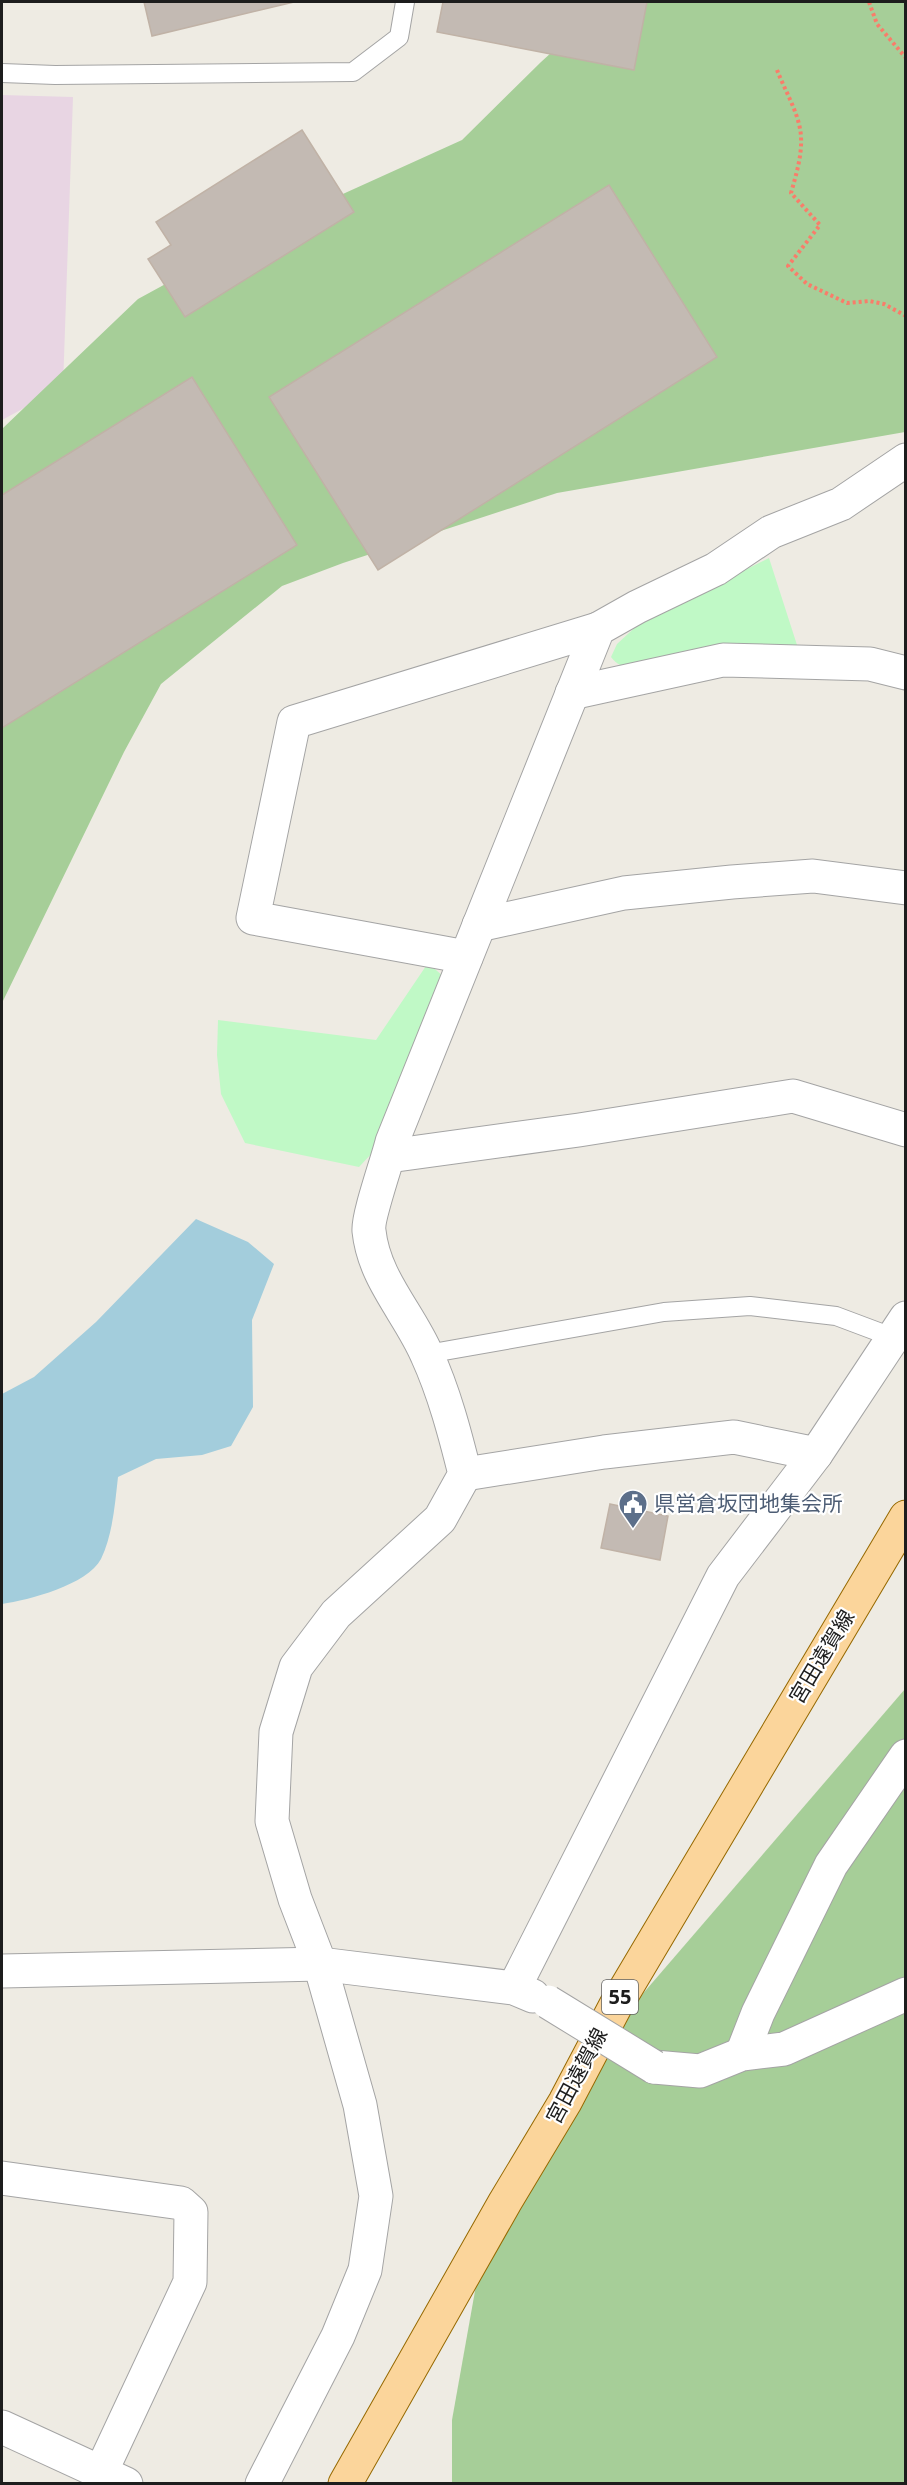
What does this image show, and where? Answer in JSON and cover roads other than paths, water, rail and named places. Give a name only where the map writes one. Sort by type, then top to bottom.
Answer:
[{"type":"main road","name":"宮田遠賀線","points":[[345,2484],[505,2202],[565,2102],[616,2005],[906,1517]]},
{"type":"street","points":[[466,957],[253,918],[294,722],[598,629],[716,569],[771,532],[842,504],[906,460]]},
{"type":"street","points":[[262,2484],[339,2336],[361,2281],[365,2270],[376,2196],[360,2105],[320,1964],[295,1899],[272,1821],[276,1732],[296,1668],[336,1614],[440,1519],[465,1474],[427,1354],[385,1281],[374,1256],[368,1228],[389,1156],[598,629]]},
{"type":"street","points":[[572,693],[723,660],[870,664],[906,673]]},
{"type":"street","points":[[479,925],[624,893],[732,882],[813,876],[906,888]]},
{"type":"street","points":[[389,1156],[579,1130],[793,1096],[906,1130]]},
{"type":"street","points":[[514,1988],[723,1576],[816,1454],[899,1327]]},
{"type":"street","points":[[465,1474],[604,1452],[734,1437],[816,1454]]},
{"type":"street","points":[[742,2054],[758,2013],[831,1865],[906,1756]]},
{"type":"street","points":[[2,1971],[320,1964],[514,1988],[548,2002],[654,2067],[700,2071],[742,2054],[784,2049],[906,1994]]},
{"type":"street","points":[[2,2178],[181,2203],[191,2212],[190,2282],[114,2478],[2,2427]]},
{"type":"lane","points":[[2,73],[54,75],[353,72],[399,37],[405,2]]},
{"type":"lane","points":[[427,1354],[664,1312],[750,1306],[836,1316],[899,1327]]},
{"type":"water","points":[[196,1219],[248,1242],[274,1264],[252,1320],[253,1407],[231,1446],[202,1455],[156,1459],[118,1477],[108,1539],[101,1559],[94,1568],[71,1584],[56,1590],[2,1604],[2,1394],[34,1377],[96,1322]]},
{"type":"place","name":"県営倉坂団地集会所","points":[[633,1530]]}]
